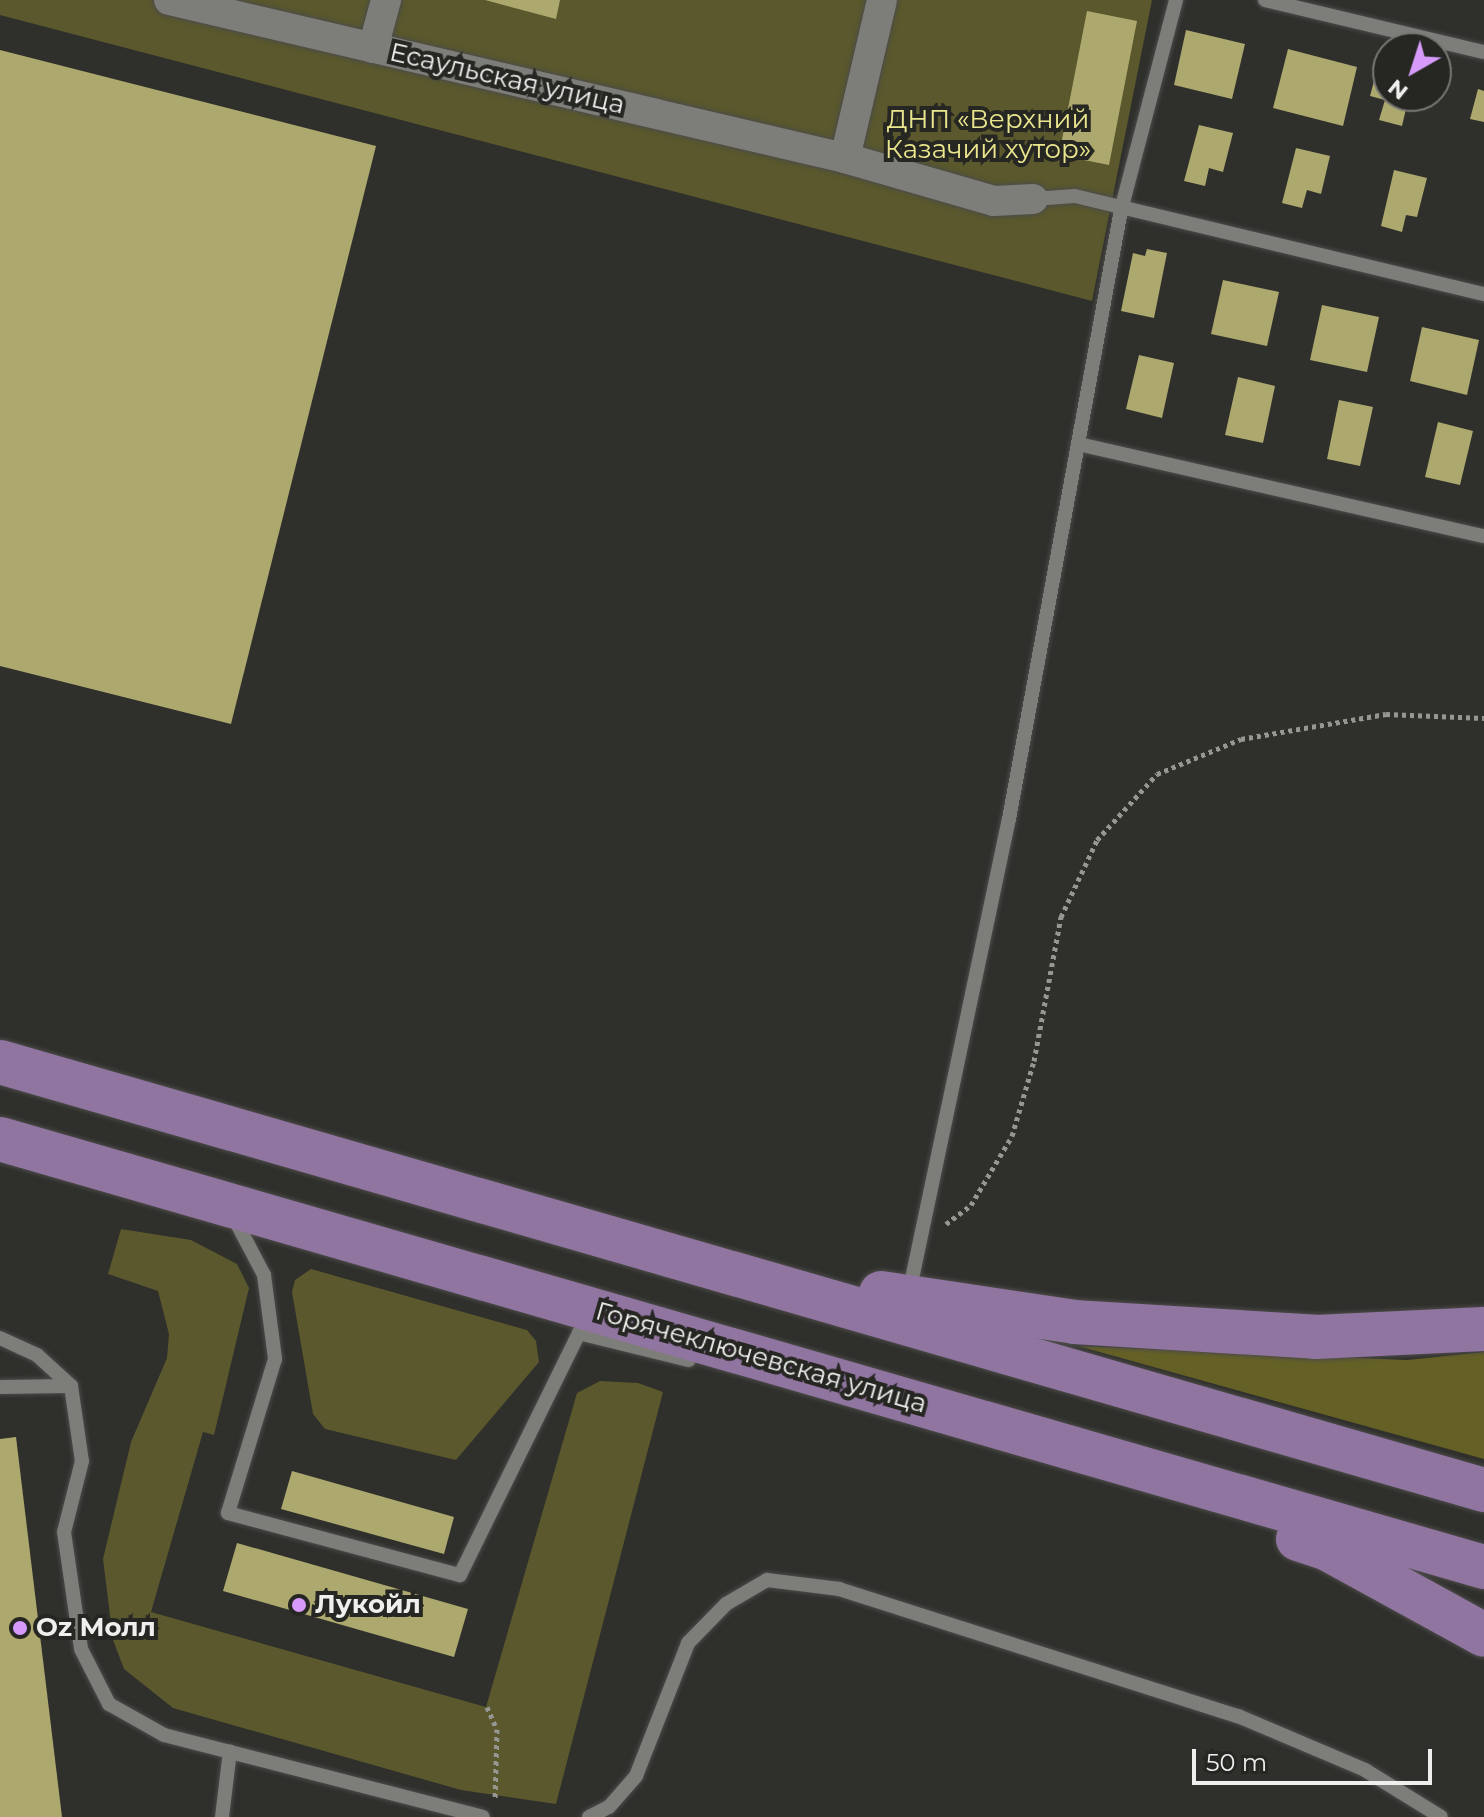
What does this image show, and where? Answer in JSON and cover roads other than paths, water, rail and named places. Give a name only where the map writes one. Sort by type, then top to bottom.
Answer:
[{"type":"main road","points":[[0,1062],[650,1252],[1484,1490]]},
{"type":"main road","name":"Горячеключевская улица","points":[[19,1144],[1484,1567]]},
{"type":"main road","points":[[650,1252],[908,1298],[1074,1322],[1316,1337],[1484,1329]]},
{"type":"main road","points":[[781,1365],[863,1404],[1326,1548],[1484,1635]]},
{"type":"street","name":"Есаульская улица","points":[[169,0],[845,158],[994,201],[1033,199]]},
{"type":"street","points":[[373,48],[386,0]]},
{"type":"street","points":[[845,158],[882,0]]},
{"type":"lane","points":[[908,1298],[1009,819],[1121,210],[1176,0]]},
{"type":"lane","points":[[1265,0],[1484,52]]},
{"type":"lane","points":[[1033,199],[1075,196],[1121,210],[1484,294]]},
{"type":"lane","points":[[1078,444],[1484,536]]},
{"type":"lane","points":[[225,1202],[264,1275],[275,1359],[228,1513],[460,1575],[579,1333],[717,1365],[781,1365]]},
{"type":"lane","points":[[0,1338],[37,1355],[71,1386],[82,1461],[64,1532],[81,1649],[109,1704],[164,1735],[483,1817]]},
{"type":"lane","points":[[0,1387],[71,1386]]},
{"type":"lane","points":[[589,1817],[609,1807],[636,1776],[688,1643],[726,1604],[767,1580],[839,1589],[1238,1716],[1365,1770],[1441,1817]]},
{"type":"lane","points":[[222,1817],[230,1751]]},
{"type":"place","name":"Лукойл","points":[[299,1605]]},
{"type":"place","name":"Oz Молл","points":[[20,1628]]},
{"type":"park label","name":"ДНП «Верхний Казачий хутор»","points":[[988,135]]}]
